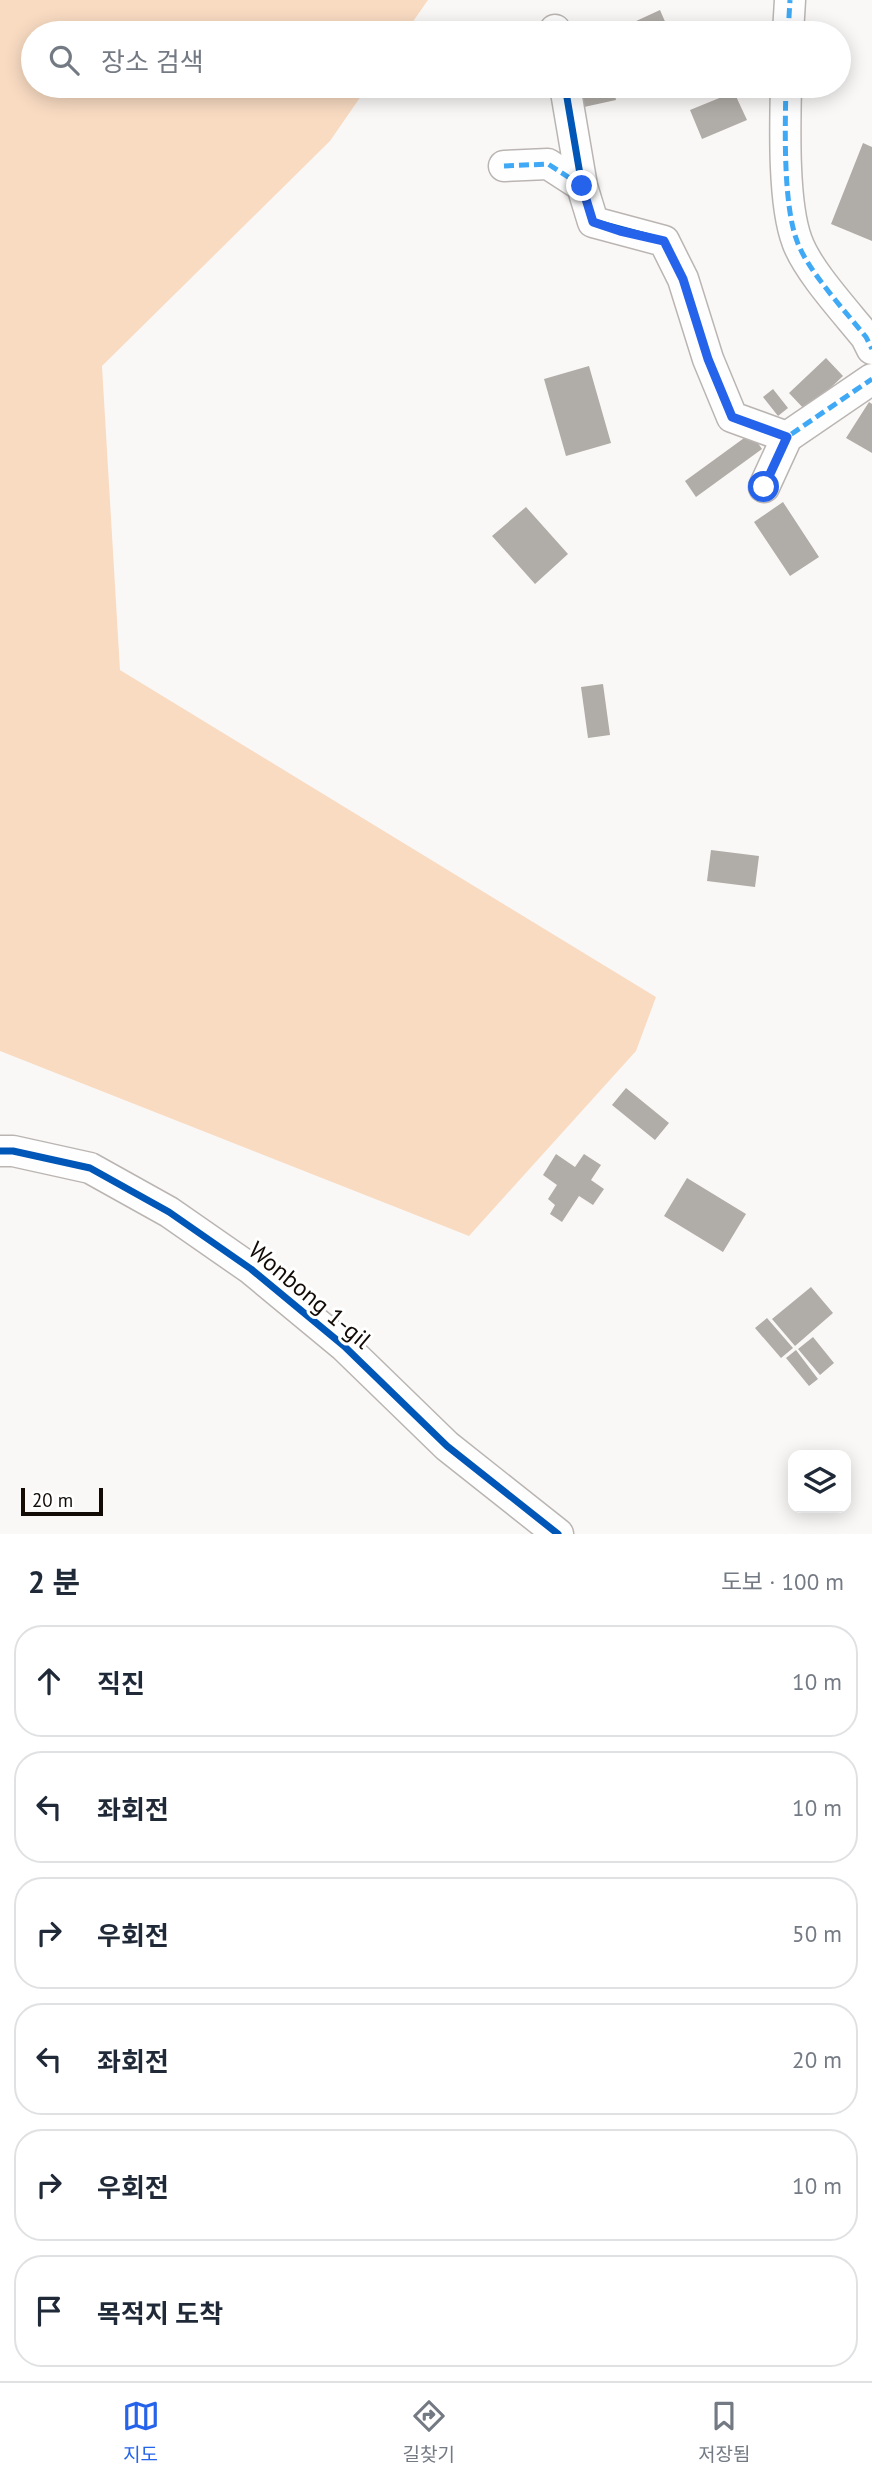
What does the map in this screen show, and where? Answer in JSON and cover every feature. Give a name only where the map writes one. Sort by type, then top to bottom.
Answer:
[{"type":"street","points":[[789,21],[790,0]]},
{"type":"street","points":[[567,98],[582,186],[593,222],[664,241],[683,279],[708,359],[732,417],[787,437]]},
{"type":"street","points":[[786,98],[788,194],[797,242],[817,275],[866,337],[872,349]]},
{"type":"street","points":[[504,166],[548,164],[582,186]]},
{"type":"street","points":[[764,487],[787,437],[872,379]]},
{"type":"street","name":"Wonbong 1-gil","points":[[0,1150],[90,1168],[169,1212],[251,1269],[344,1346],[447,1446],[558,1534]]},
{"type":"shaded area","points":[[0,0],[428,0],[413,21],[21,21],[21,98],[360,98],[330,141],[102,366],[120,670],[656,997],[636,1051],[469,1236],[0,1051]]},
{"type":"building","points":[[660,10],[665,21],[636,21]]},
{"type":"building","points":[[582,98],[616,98],[616,100],[584,107]]},
{"type":"building","points":[[719,98],[737,98],[747,120],[702,139],[690,110]]},
{"type":"building","points":[[863,143],[872,147],[872,241],[831,224]]},
{"type":"building","points":[[826,358],[843,376],[806,411],[789,393]]},
{"type":"building","points":[[589,366],[611,443],[566,456],[544,379]]},
{"type":"building","points":[[773,389],[788,408],[778,416],[763,397]]},
{"type":"building","points":[[869,402],[872,404],[872,453],[846,438]]},
{"type":"building","points":[[751,433],[762,449],[696,497],[685,481]]},
{"type":"building","points":[[783,502],[819,557],[790,576],[754,522]]},
{"type":"building","points":[[526,507],[568,554],[535,584],[492,536]]},
{"type":"building","points":[[603,684],[610,735],[588,738],[581,687]]},
{"type":"building","points":[[711,850],[759,856],[755,887],[707,881]]},
{"type":"building","points":[[626,1088],[669,1123],[655,1140],[612,1105]]},
{"type":"building","points":[[556,1154],[575,1167],[584,1154],[601,1165],[591,1180],[604,1189],[593,1205],[579,1196],[562,1222],[550,1214],[555,1205],[548,1199],[557,1185],[543,1175]]},
{"type":"building","points":[[687,1178],[746,1214],[723,1252],[664,1216]]},
{"type":"building","points":[[811,1287],[833,1313],[795,1346],[772,1319]]},
{"type":"building","points":[[767,1318],[793,1348],[781,1358],[755,1328]]},
{"type":"building","points":[[813,1337],[834,1363],[820,1375],[798,1349]]},
{"type":"building","points":[[796,1350],[818,1379],[809,1386],[786,1358]]},
{"type":"marked path","points":[[789,21],[790,0]]},
{"type":"marked path","points":[[786,98],[787,187],[797,241],[818,278],[866,337],[872,349]]},
{"type":"marked path","points":[[504,166],[548,164],[582,186]]},
{"type":"marked path","points":[[764,487],[787,437],[872,379]]},
{"type":"cycle path","points":[[567,98],[582,186],[593,222],[664,241],[683,279],[708,359],[732,417],[787,437]]},
{"type":"cycle path","points":[[0,1151],[13,1151],[90,1168],[169,1212],[251,1269],[344,1346],[447,1446],[558,1534]]},
{"type":"route","points":[[582,186],[593,222],[664,241],[683,279],[708,359],[732,417],[787,437],[764,487]]}]
